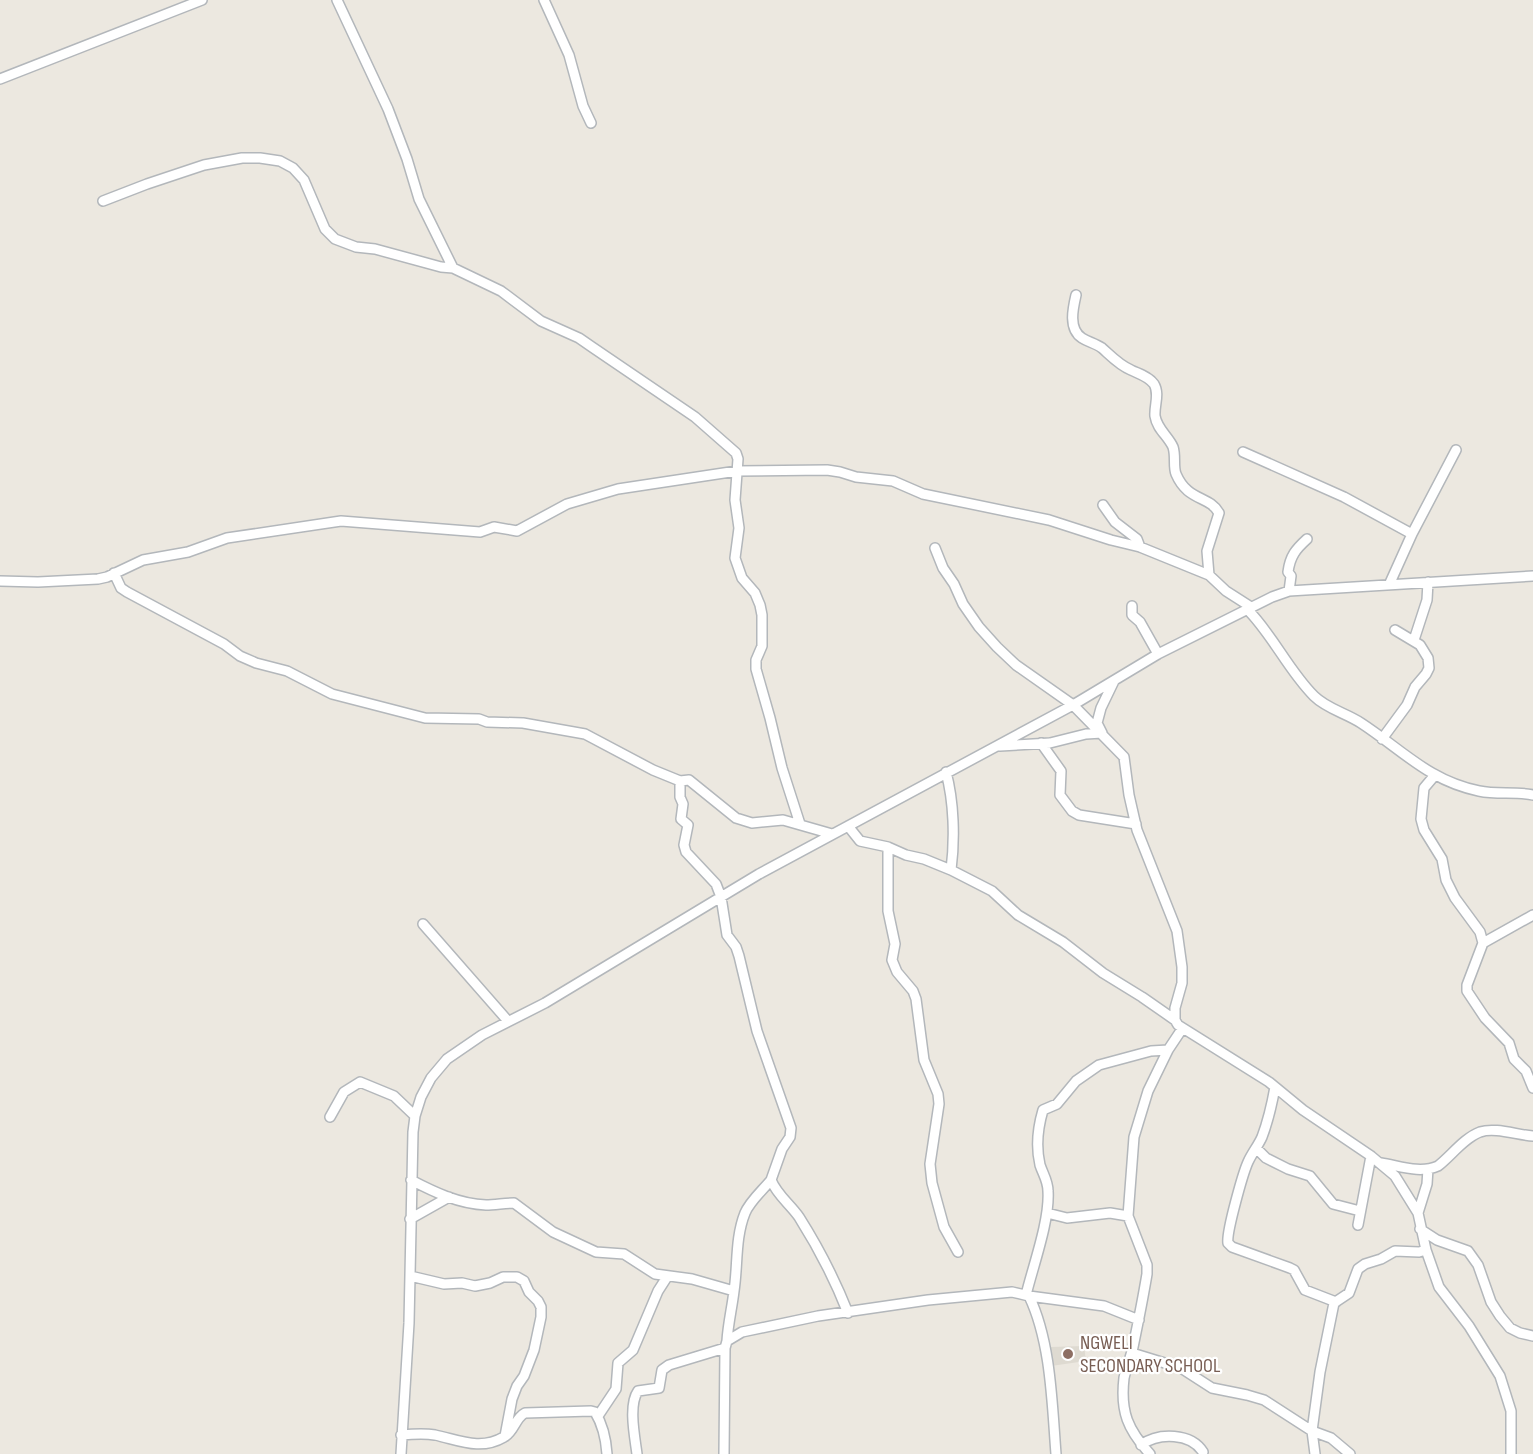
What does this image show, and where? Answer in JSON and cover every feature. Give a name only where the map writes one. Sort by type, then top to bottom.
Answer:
[{"type":"street","points":[[0,79],[202,0]]},
{"type":"street","points":[[337,0],[388,109],[423,208],[453,268]]},
{"type":"street","points":[[544,0],[569,55],[583,106],[591,123]]},
{"type":"street","points":[[103,201],[212,163],[242,158],[280,161],[293,168],[304,180],[325,230],[335,239],[356,247],[375,249],[441,267],[453,268],[501,291],[541,321],[579,338],[695,417],[736,453],[738,459],[735,500],[739,528],[735,558],[742,578],[755,593],[760,604],[762,646],[756,660],[756,669],[782,768],[800,824]]},
{"type":"street","points":[[1076,295],[1073,318],[1075,331],[1083,339],[1098,345],[1120,364],[1144,375],[1154,384],[1155,416],[1161,431],[1173,448],[1175,472],[1191,495],[1209,502],[1219,513],[1207,551],[1209,575]]},
{"type":"street","points":[[1389,585],[1412,534],[1456,450]]},
{"type":"street","points":[[1243,452],[1344,497],[1412,534]]},
{"type":"street","points":[[0,581],[98,579],[143,560],[188,552],[227,538],[341,521],[480,532],[494,527],[517,531],[567,504],[618,489],[737,471],[812,469],[840,472],[856,477],[893,481],[923,494],[1049,520],[1140,547],[1209,575],[1249,608],[1287,663],[1321,702],[1360,722],[1421,768],[1435,775],[1478,791],[1533,795]]},
{"type":"street","points":[[1103,505],[1115,522],[1137,539],[1140,547]]},
{"type":"street","points":[[1289,591],[1290,560],[1294,551],[1307,539]]},
{"type":"street","points":[[935,548],[963,604],[979,627],[1016,665],[1073,705],[1124,758],[1136,824],[1177,931],[1182,982],[1175,1020]]},
{"type":"street","points":[[114,573],[121,588],[127,592],[224,644],[240,656],[256,663],[287,671],[333,694],[425,718],[523,723],[585,734],[652,770],[680,781],[689,780],[736,818],[752,822],[777,819],[832,834]]},
{"type":"street","points":[[401,1454],[415,1116],[431,1078],[447,1059],[482,1035],[545,1003],[721,897],[832,834],[1073,705],[1158,654],[1272,597],[1289,591],[1533,576]]},
{"type":"street","points":[[1414,640],[1426,600],[1428,582]]},
{"type":"street","points":[[1132,606],[1132,615],[1140,622],[1158,654]]},
{"type":"street","points":[[1382,739],[1407,705],[1415,687],[1429,668],[1428,658],[1424,651],[1414,640],[1395,630]]},
{"type":"street","points":[[1102,733],[1097,723],[1101,708],[1115,680]]},
{"type":"street","points":[[994,746],[1041,743],[1102,733]]},
{"type":"street","points":[[1041,743],[1060,771],[1059,792],[1072,811],[1078,815],[1136,824]]},
{"type":"street","points":[[946,772],[950,790],[953,842],[951,870]]},
{"type":"street","points":[[1435,775],[1424,788],[1421,819],[1424,830],[1442,859],[1446,880],[1451,890],[1480,932],[1483,943],[1467,985],[1467,991],[1485,1018],[1509,1043],[1514,1059],[1526,1071],[1533,1088]]},
{"type":"street","points":[[680,781],[680,797],[683,804],[681,819],[688,825],[684,845],[686,852],[713,880],[721,897],[727,935],[736,947],[739,956],[757,1031],[791,1128],[790,1137],[782,1149],[771,1180],[749,1205],[745,1214],[736,1254],[734,1291],[726,1344],[724,1454]]},
{"type":"street","points":[[848,826],[860,841],[888,847],[906,855],[924,859],[992,891],[1018,915],[1063,942],[1103,973],[1175,1020],[1182,1029],[1250,1069],[1302,1110],[1381,1163],[1395,1176],[1418,1213]]},
{"type":"street","points":[[888,847],[888,911],[895,944],[892,960],[897,972],[913,991],[916,999],[924,1060],[938,1094],[939,1116],[930,1171],[944,1227],[958,1252]]},
{"type":"street","points":[[1483,943],[1533,915]]},
{"type":"street","points":[[423,924],[508,1021]]},
{"type":"street","points":[[1150,1454],[1134,1437],[1127,1422],[1124,1397],[1125,1377],[1139,1320],[1147,1265],[1128,1216],[1134,1137],[1148,1090],[1168,1050],[1182,1029]]},
{"type":"street","points":[[1056,1454],[1051,1389],[1040,1323],[1028,1296],[1047,1214],[1048,1191],[1041,1166],[1039,1124],[1043,1110],[1057,1104],[1076,1081],[1099,1065],[1151,1051],[1168,1050]]},
{"type":"street","points":[[330,1117],[344,1092],[360,1082],[394,1096],[415,1116]]},
{"type":"street","points":[[1275,1088],[1262,1137],[1248,1161],[1227,1231],[1227,1243],[1294,1270],[1305,1290],[1336,1302]]},
{"type":"street","points":[[1381,1163],[1420,1170],[1428,1169],[1438,1166],[1479,1132],[1491,1131],[1533,1136]]},
{"type":"street","points":[[1256,1148],[1266,1158],[1310,1176],[1333,1204],[1360,1211]]},
{"type":"street","points":[[1358,1225],[1371,1156]]},
{"type":"street","points":[[1428,1169],[1427,1184],[1418,1213],[1426,1250],[1439,1287],[1469,1326],[1500,1376],[1511,1411],[1511,1454]]},
{"type":"street","points":[[411,1180],[469,1203],[488,1205],[514,1203],[553,1232],[596,1252],[624,1254],[646,1269],[667,1277],[692,1279],[734,1291]]},
{"type":"street","points":[[771,1180],[781,1197],[798,1216],[814,1243],[848,1313]]},
{"type":"street","points":[[410,1219],[449,1197]]},
{"type":"street","points":[[1047,1214],[1067,1218],[1110,1213],[1128,1216]]},
{"type":"street","points":[[1420,1229],[1437,1240],[1468,1251],[1478,1265],[1491,1302],[1500,1316],[1510,1328],[1533,1336]]},
{"type":"street","points":[[1315,1454],[1312,1431],[1333,1306],[1348,1293],[1358,1269],[1365,1264],[1395,1251],[1426,1250]]},
{"type":"street","points":[[410,1276],[444,1284],[462,1283],[476,1286],[503,1277],[517,1278],[524,1281],[529,1292],[538,1301],[542,1317],[534,1350],[512,1399],[505,1436]]},
{"type":"street","points":[[598,1416],[616,1389],[618,1362],[633,1350],[658,1291],[667,1277]]},
{"type":"street","points":[[637,1454],[633,1414],[635,1395],[638,1391],[659,1388],[662,1371],[669,1365],[726,1344],[735,1335],[757,1328],[818,1316],[928,1300],[1012,1292],[1104,1306],[1139,1320]]},
{"type":"street","points":[[1132,1353],[1181,1368],[1212,1389],[1264,1400],[1312,1431],[1331,1438],[1350,1454]]},
{"type":"street","points":[[401,1435],[433,1435],[484,1445],[505,1436],[519,1417],[525,1413],[591,1411],[598,1416],[608,1454]]},
{"type":"street","points":[[1142,1445],[1151,1440],[1169,1436],[1195,1443],[1203,1452]]},
{"type":"shaded area","name":"NGWELI SECONDARY SCHOOL","points":[[1084,1346],[1086,1361],[1051,1366],[1050,1347]]},
{"type":"place","name":"NGWELI SECONDARY SCHOOL","points":[[1068,1354]]}]
